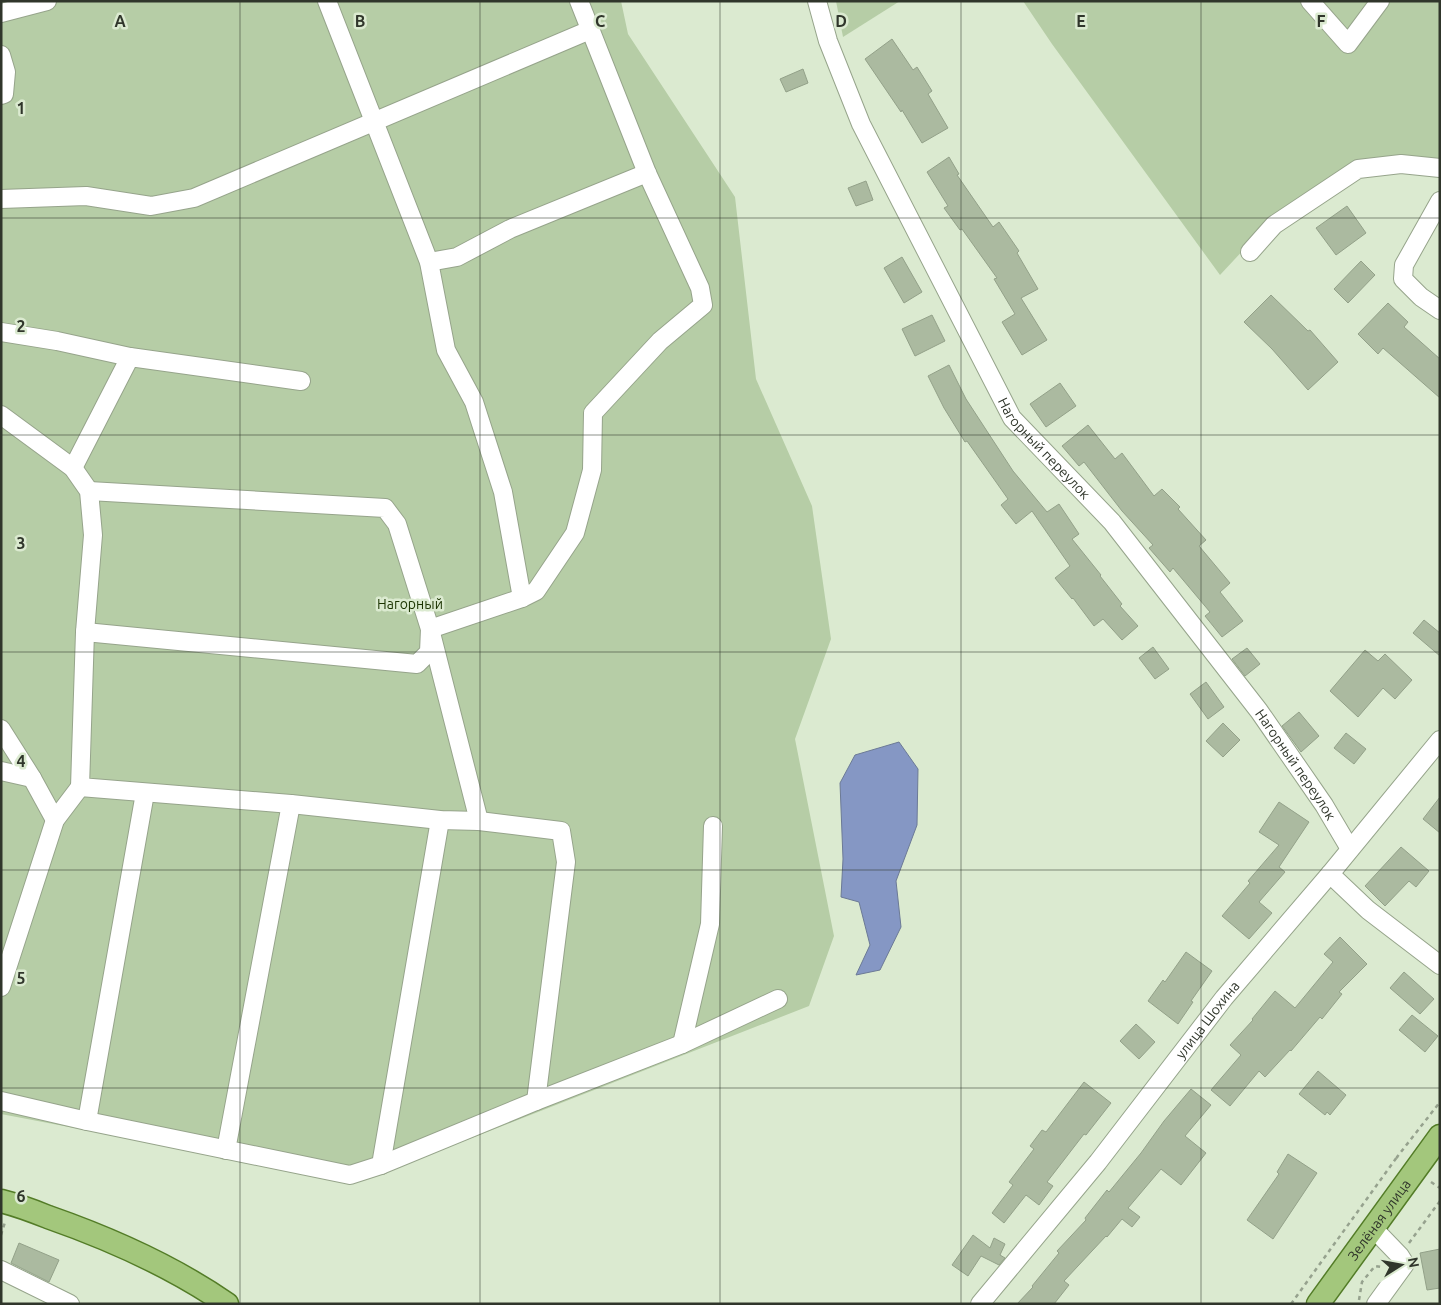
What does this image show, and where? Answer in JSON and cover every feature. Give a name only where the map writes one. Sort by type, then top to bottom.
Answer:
[{"type":"main road","name":"Зелёная улица","points":[[1318,1304],[1373,1228],[1437,1146]]},
{"type":"main road","points":[[1,1201],[88,1231],[151,1259],[227,1304]]},
{"type":"street","points":[[1,12],[47,1]]},
{"type":"street","points":[[327,1],[429,262],[446,350],[474,402],[503,492],[522,598]]},
{"type":"street","points":[[430,628],[522,598],[536,591],[575,533],[592,470],[593,413],[660,341],[703,305],[700,288],[647,173],[579,1]]},
{"type":"street","name":"Нагорный переулок","points":[[807,1],[817,9],[862,124],[1012,418],[1118,529],[1259,711],[1324,805],[1350,849]]},
{"type":"street","points":[[1310,1],[1348,44],[1380,1]]},
{"type":"street","points":[[1,199],[86,196],[151,206],[194,198],[590,30]]},
{"type":"street","points":[[1,55],[6,72],[4,94],[1,95]]},
{"type":"street","points":[[1250,252],[1274,226],[1358,169],[1401,164],[1440,168]]},
{"type":"street","points":[[429,262],[457,257],[510,229],[647,173]]},
{"type":"street","points":[[1440,201],[1404,265],[1403,280],[1421,297],[1440,310]]},
{"type":"street","points":[[1,332],[57,341],[130,357],[301,381]]},
{"type":"street","points":[[73,468],[130,357]]},
{"type":"street","points":[[1,414],[73,468],[89,491],[93,535],[85,632],[80,787],[54,820],[1,987]]},
{"type":"street","points":[[89,491],[385,508],[397,524],[430,628],[478,821]]},
{"type":"street","points":[[85,632],[417,664],[429,652],[430,628]]},
{"type":"street","points":[[1,730],[32,778],[54,820]]},
{"type":"street","name":"улица Шохина","points":[[980,1304],[1098,1162],[1224,998],[1330,874],[1440,740]]},
{"type":"street","points":[[1,771],[32,778]]},
{"type":"street","points":[[80,787],[291,804],[440,820],[478,821],[561,830],[566,862],[536,1101]]},
{"type":"street","points":[[87,1121],[144,793]]},
{"type":"street","points":[[226,1150],[291,804]]},
{"type":"street","points":[[381,1165],[440,820]]},
{"type":"street","points":[[682,1044],[710,924],[713,826]]},
{"type":"street","points":[[1330,874],[1368,910],[1440,965]]},
{"type":"street","points":[[1,1101],[87,1121],[350,1175],[381,1165],[536,1101],[682,1044],[778,999]]},
{"type":"street","points":[[1373,1228],[1400,1256],[1404,1264],[1376,1304]]},
{"type":"street","points":[[1,1270],[70,1304]]},
{"type":"path","points":[[1291,1304],[1397,1157]]},
{"type":"path","points":[[1400,1256],[1440,1201]]},
{"type":"green space","name":"Нагорный","points":[[1,1],[621,1],[628,34],[735,197],[756,379],[812,506],[831,639],[795,739],[834,936],[809,1006],[380,1174],[351,1181],[1,1114]]},
{"type":"green space","points":[[836,1],[900,1],[843,37]]},
{"type":"green space","points":[[1023,1],[1440,1],[1440,161],[1353,161],[1276,215],[1220,275],[1052,44]]},
{"type":"water","points":[[899,742],[918,769],[917,825],[896,881],[901,927],[880,970],[856,975],[870,945],[859,902],[841,897],[843,859],[840,783],[855,755]]},
{"type":"building","points":[[892,39],[913,70],[917,67],[932,91],[928,94],[948,128],[922,143],[902,110],[901,112],[865,59]]},
{"type":"building","points":[[803,69],[808,83],[786,92],[780,79]]},
{"type":"building","points":[[949,157],[959,174],[957,175],[993,227],[999,222],[1019,251],[1017,253],[1038,289],[1021,298],[1047,340],[1022,355],[1002,322],[1015,314],[994,279],[997,278],[962,229],[960,230],[944,208],[948,206],[927,172]]},
{"type":"building","points":[[866,181],[873,200],[856,206],[848,188]]},
{"type":"building","points":[[1347,206],[1366,233],[1336,255],[1316,228]]},
{"type":"building","points":[[902,257],[922,292],[904,303],[884,268]]},
{"type":"building","points":[[1361,261],[1375,275],[1348,303],[1334,289]]},
{"type":"building","points":[[1271,295],[1308,331],[1310,330],[1338,362],[1308,390],[1272,349],[1244,322]]},
{"type":"building","points":[[1388,303],[1408,322],[1404,327],[1440,359],[1440,398],[1383,348],[1378,354],[1358,334]]},
{"type":"building","points":[[932,315],[945,341],[915,356],[902,329]]},
{"type":"building","points":[[949,365],[966,399],[1013,471],[1047,512],[1059,504],[1079,534],[1072,539],[1122,604],[1120,606],[1138,626],[1122,640],[1103,619],[1094,626],[1055,578],[1070,566],[1032,511],[1016,524],[1001,505],[1008,499],[967,441],[965,442],[944,408],[928,376]]},
{"type":"building","points":[[1060,383],[1076,406],[1046,427],[1030,404]]},
{"type":"building","points":[[1088,425],[1115,459],[1122,453],[1154,496],[1162,489],[1180,507],[1178,509],[1206,540],[1199,546],[1230,583],[1220,592],[1243,621],[1222,637],[1205,616],[1210,612],[1173,568],[1170,572],[1149,548],[1153,545],[1122,511],[1084,462],[1079,466],[1062,446]]},
{"type":"building","points":[[1424,620],[1440,633],[1440,656],[1413,633]]},
{"type":"building","points":[[1153,647],[1169,669],[1155,679],[1139,658]]},
{"type":"building","points":[[1247,648],[1260,664],[1245,676],[1232,659]]},
{"type":"building","points":[[1365,650],[1378,661],[1385,654],[1412,680],[1395,699],[1383,688],[1358,717],[1330,691]]},
{"type":"building","points":[[1206,682],[1224,707],[1208,719],[1190,694]]},
{"type":"building","points":[[1299,712],[1319,736],[1301,752],[1282,726]]},
{"type":"building","points":[[1223,723],[1240,740],[1223,757],[1206,741]]},
{"type":"building","points":[[1346,733],[1366,749],[1354,764],[1334,748]]},
{"type":"building","points":[[1440,797],[1440,833],[1423,819]]},
{"type":"building","points":[[1279,802],[1309,822],[1279,867],[1285,872],[1259,902],[1272,913],[1249,939],[1222,916],[1250,883],[1248,881],[1279,845],[1259,832]]},
{"type":"building","points":[[1401,847],[1429,871],[1416,887],[1409,881],[1385,906],[1365,886]]},
{"type":"building","points":[[1340,937],[1367,964],[1339,992],[1342,994],[1322,1019],[1320,1017],[1291,1051],[1265,1077],[1259,1071],[1230,1106],[1211,1090],[1241,1055],[1230,1045],[1253,1020],[1275,991],[1295,1008],[1333,962],[1324,954]]},
{"type":"building","points":[[1186,952],[1212,971],[1178,1024],[1148,1001],[1163,980],[1165,982]]},
{"type":"building","points":[[1404,972],[1434,999],[1420,1014],[1390,988]]},
{"type":"building","points":[[1412,1015],[1438,1036],[1425,1052],[1399,1030]]},
{"type":"building","points":[[1136,1024],[1155,1042],[1139,1059],[1120,1041]]},
{"type":"building","points":[[1318,1071],[1346,1095],[1330,1115],[1327,1112],[1325,1115],[1299,1094]]},
{"type":"building","points":[[1084,1082],[1111,1103],[1047,1182],[1053,1186],[1039,1205],[1026,1195],[1004,1223],[992,1213],[1013,1185],[1009,1182],[1034,1149],[1030,1146],[1042,1130],[1046,1132]]},
{"type":"building","points":[[1191,1089],[1211,1105],[1185,1136],[1206,1153],[1181,1185],[1161,1169],[1128,1208],[1140,1217],[1132,1227],[1122,1219],[1064,1281],[1069,1285],[1054,1304],[1017,1304],[1033,1287],[1059,1253],[1057,1251],[1086,1220],[1085,1218],[1107,1190],[1109,1192]]},
{"type":"building","points":[[1288,1154],[1317,1173],[1273,1239],[1247,1220],[1279,1174],[1277,1172]]},
{"type":"building","points":[[973,1235],[990,1248],[994,1238],[1005,1244],[1000,1255],[1005,1258],[999,1265],[981,1256],[968,1276],[952,1265]]},
{"type":"building","points":[[19,1243],[59,1260],[49,1282],[11,1263]]},
{"type":"building","points":[[1440,1249],[1440,1288],[1427,1290],[1420,1253]]}]
